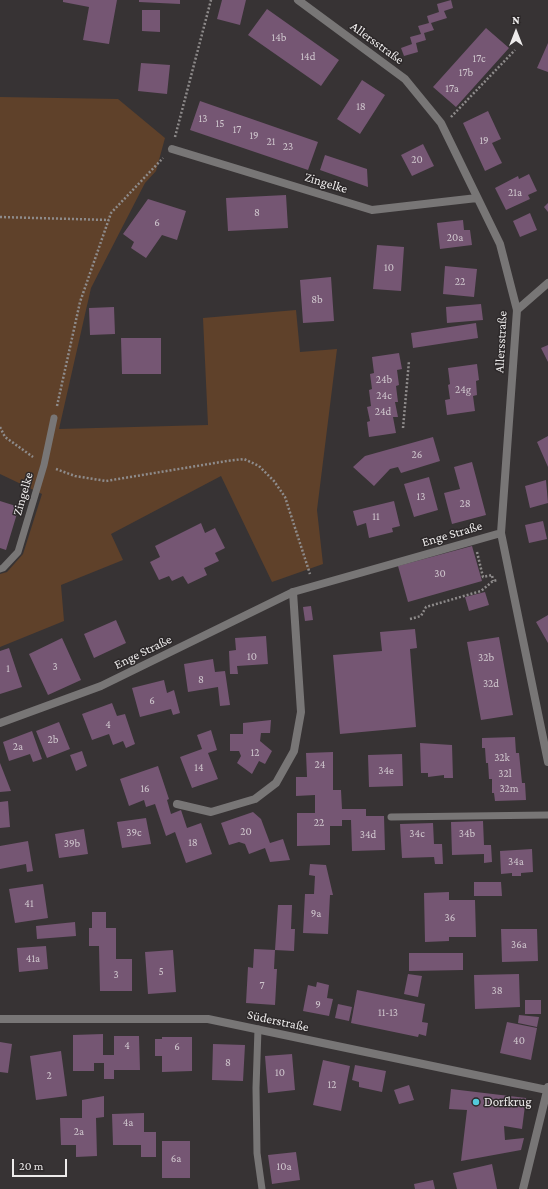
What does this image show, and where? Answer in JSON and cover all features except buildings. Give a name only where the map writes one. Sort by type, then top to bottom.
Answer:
[{"type":"street","name":"Allersstraße","points":[[298,0],[405,79],[443,126],[500,244],[516,310],[501,533],[548,762]]},
{"type":"street","name":"Zingelke","points":[[172,149],[372,210],[477,198]]},
{"type":"street","points":[[516,310],[548,283]]},
{"type":"street","name":"Enge Straße","points":[[0,723],[101,686],[293,592],[501,533]]},
{"type":"street","points":[[178,804],[212,812],[255,800],[276,783],[294,751],[301,712],[293,592]]},
{"type":"street","name":"Süderstraße","points":[[0,1019],[208,1018],[547,1089]]},
{"type":"street","points":[[523,1189],[547,1089]]},
{"type":"lane","name":"Zingelke","points":[[0,569],[3,568],[18,552],[44,465],[54,418]]},
{"type":"lane","points":[[391,817],[548,815]]},
{"type":"lane","points":[[258,1029],[256,1088],[257,1153],[262,1189]]},
{"type":"path","points":[[54,418],[80,302],[111,213],[172,149],[211,0]]},
{"type":"path","points":[[443,126],[515,50]]},
{"type":"path","points":[[0,217],[109,220]]},
{"type":"path","points":[[403,428],[410,361]]},
{"type":"path","points":[[0,427],[5,437],[44,465],[75,476],[106,481],[244,459],[259,466],[274,481],[286,497],[314,585]]},
{"type":"path","points":[[474,540],[483,577],[492,575],[493,581]]},
{"type":"path","points":[[410,619],[421,616],[426,607],[481,591],[493,581],[510,577]]},
{"type":"shaded area","points":[[0,97],[118,99],[165,138],[156,171],[145,183],[91,288],[59,429],[208,425],[203,318],[296,310],[300,352],[337,349],[317,510],[323,564],[272,582],[221,476],[111,534],[123,560],[61,585],[64,621],[0,647],[0,574],[7,572],[23,554],[42,494],[0,474]]},
{"type":"place","name":"Dorfkrug","points":[[476,1102]]}]
